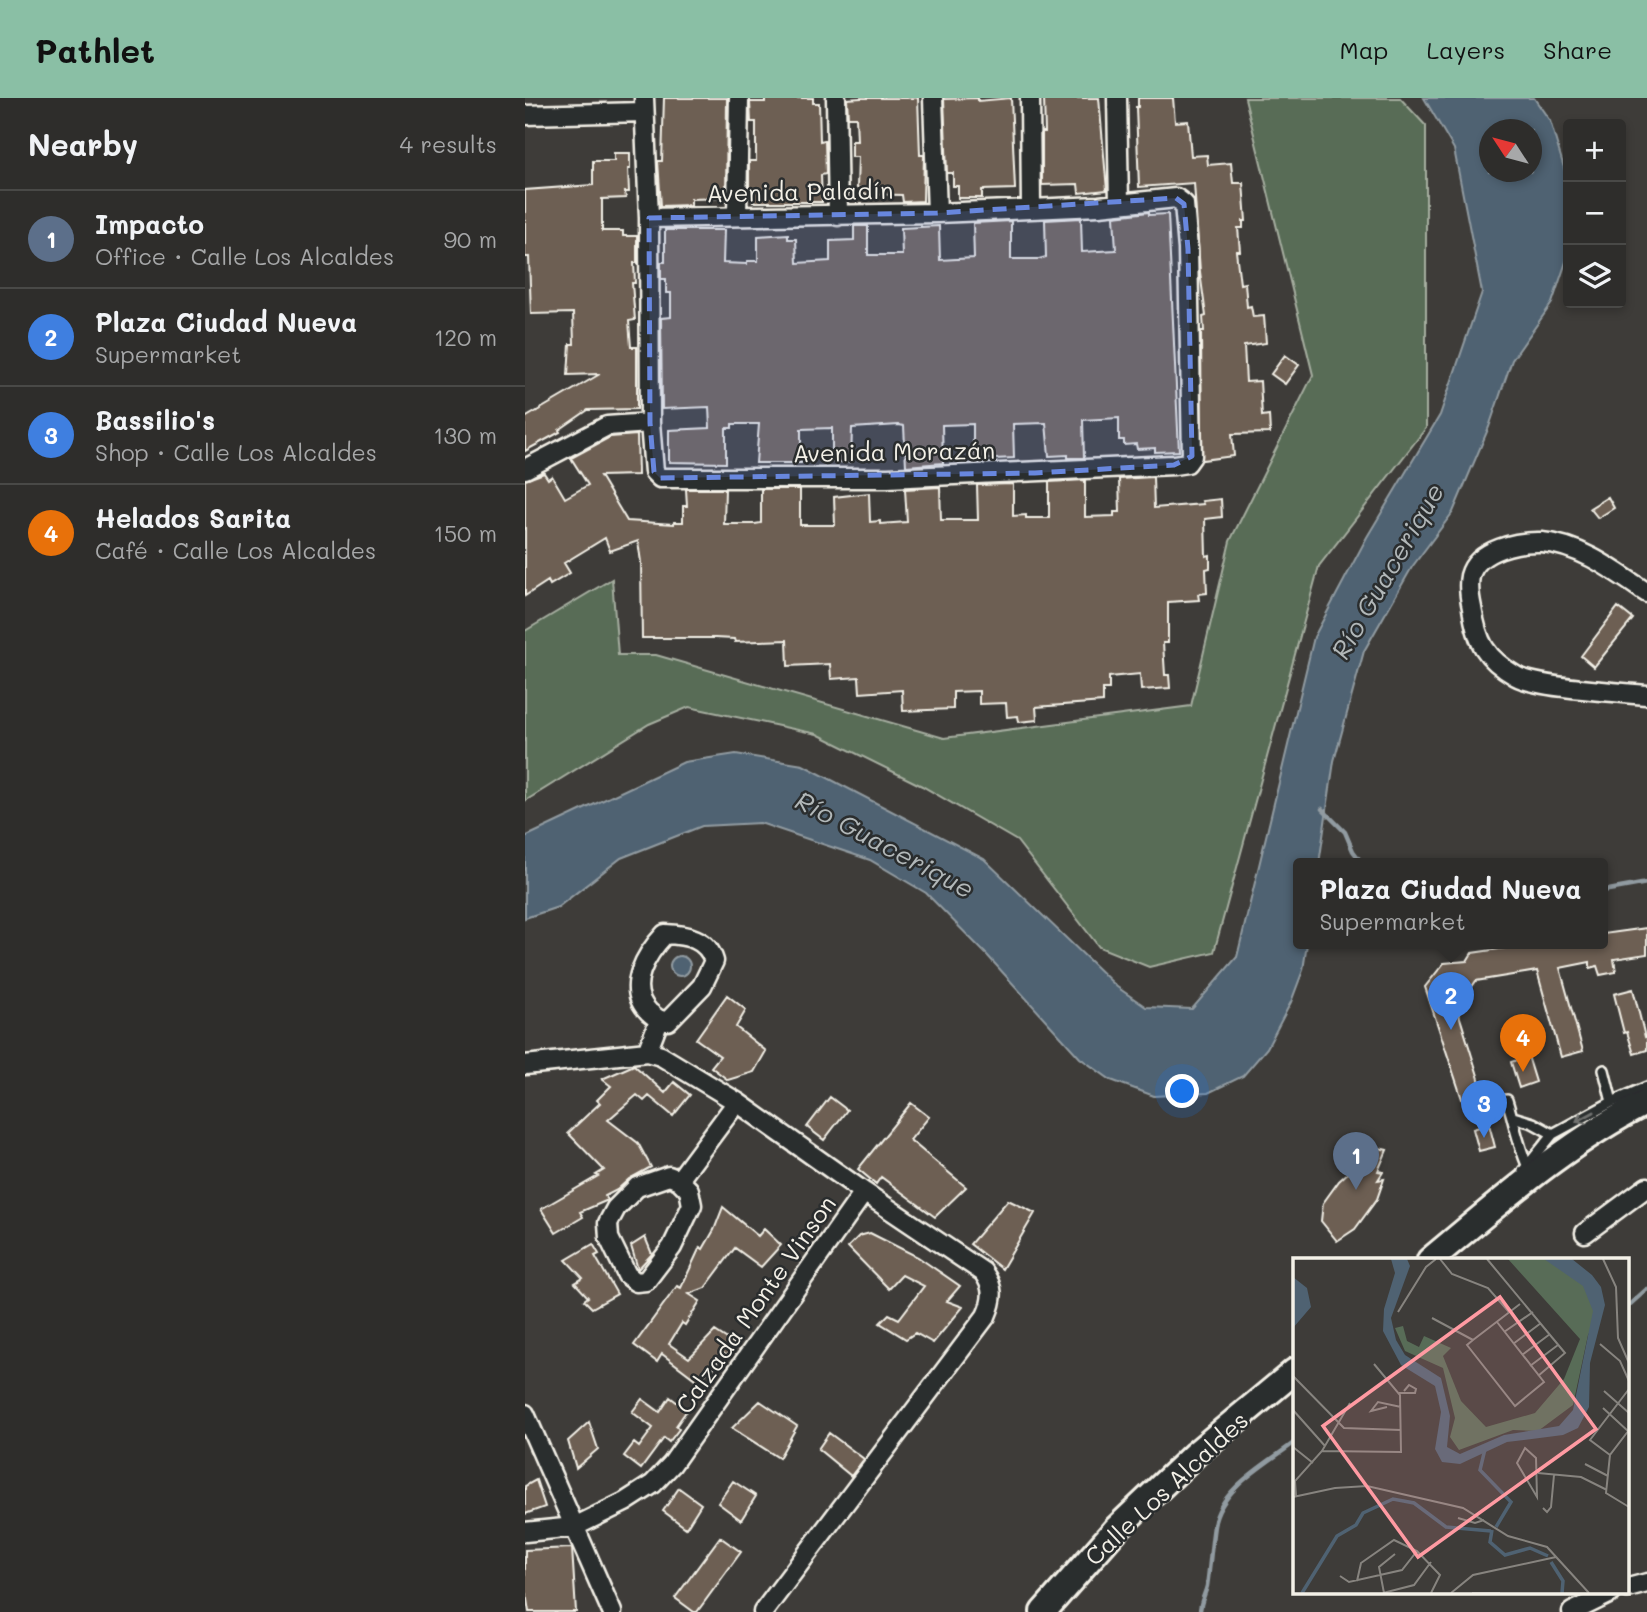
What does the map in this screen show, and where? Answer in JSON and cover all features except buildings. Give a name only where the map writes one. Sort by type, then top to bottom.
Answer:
[{"type":"main road","points":[[1432,1258],[1501,1202],[1609,1121],[1647,1102]]},
{"type":"main road","name":"Calle Los Alcaldes","points":[[1043,1612],[1116,1529],[1195,1454],[1293,1373]]},
{"type":"street","points":[[737,215],[740,98]]},
{"type":"street","points":[[836,98],[838,216]]},
{"type":"street","points":[[933,98],[937,213]]},
{"type":"street","points":[[1030,98],[1031,209]]},
{"type":"street","points":[[1117,98],[1119,203]]},
{"type":"street","points":[[525,115],[644,105],[649,218],[650,422],[607,426],[525,469]]},
{"type":"street","name":"Avenida Paladín","points":[[649,218],[937,213],[1176,198],[1184,204],[1188,249],[1192,456],[1187,463]]},
{"type":"street","name":"Avenida Morazán","points":[[650,422],[655,472],[660,478],[887,478],[1090,470],[1187,463]]},
{"type":"street","points":[[1647,593],[1599,561],[1543,542],[1515,544],[1491,553],[1477,564],[1470,576],[1470,599],[1479,642],[1489,656],[1518,678],[1538,683],[1647,695]]},
{"type":"street","points":[[665,934],[695,939],[708,946],[714,961],[702,986],[668,1021],[659,1021],[642,1006],[637,989],[643,965],[652,948],[665,934]]},
{"type":"street","points":[[647,1052],[659,1021]]},
{"type":"street","points":[[525,1065],[647,1052],[675,1062],[737,1102],[864,1192]]},
{"type":"street","points":[[679,1180],[737,1102]]},
{"type":"street","points":[[669,1176],[679,1180],[689,1190],[692,1205],[672,1247],[646,1281],[636,1282],[627,1275],[609,1238],[608,1223],[616,1208],[637,1187],[669,1176]]},
{"type":"street","points":[[1585,1233],[1647,1187]]},
{"type":"street","name":"Calzada Monte Vinson","points":[[575,1527],[635,1496],[653,1484],[672,1464],[864,1192],[983,1272],[993,1291],[992,1304],[763,1612]]},
{"type":"street","points":[[525,1413],[612,1612]]},
{"type":"street","points":[[525,1532],[575,1527]]},
{"type":"street","points":[[1629,1588],[1647,1583]]},
{"type":"street","points":[[1572,1612],[1608,1594],[1611,1612]]},
{"type":"lane","points":[[1604,1070],[1612,1102]]},
{"type":"lane","points":[[1501,1202],[1553,1134],[1612,1102],[1647,1087]]},
{"type":"lane","points":[[1507,1100],[1516,1138],[1527,1165]]},
{"type":"lane","points":[[1513,1117],[1533,1123],[1553,1134]]},
{"type":"highlighted area","points":[[1176,198],[1184,204],[1188,249],[1192,456],[1174,465],[1035,473],[660,478],[654,472],[650,423],[649,218],[937,213]]},
{"type":"green space","points":[[1245,98],[1400,98],[1426,126],[1426,428],[1319,566],[1214,952],[1149,967],[1099,947],[1017,841],[922,786],[817,734],[689,707],[649,724],[525,801],[525,631],[612,579],[618,655],[656,655],[944,738],[1191,706],[1230,541],[1313,375]]},
{"type":"water","name":"Río Guacerique","points":[[1424,98],[1534,98],[1550,121],[1563,164],[1563,271],[1552,303],[1512,360],[1489,427],[1453,512],[1412,567],[1364,651],[1334,761],[1320,858],[1293,858],[1293,949],[1306,949],[1303,970],[1291,1002],[1267,1048],[1243,1076],[1208,1093],[1154,1096],[1111,1080],[1080,1058],[987,955],[926,893],[870,860],[760,823],[702,826],[621,858],[558,907],[525,918],[525,837],[684,762],[736,754],[803,765],[984,859],[1117,987],[1146,1007],[1192,1009],[1237,957],[1314,637],[1367,537],[1440,415],[1482,292],[1454,149]]},
{"type":"water","points":[[680,956],[687,959],[690,966],[687,973],[680,976],[673,973],[670,966],[673,959]]},
{"type":"waterway","points":[[1322,809],[1345,832],[1358,858]]},
{"type":"waterway","points":[[1608,890],[1647,883]]},
{"type":"waterway","points":[[1629,1305],[1647,1289]]},
{"type":"waterway","points":[[1200,1612],[1207,1586],[1218,1512],[1235,1488],[1293,1443]]},
{"type":"place","name":"Plaza Ciudad Nueva","points":[[1451,1030]]},
{"type":"place","name":"Helados Sarita","points":[[1523,1072]]},
{"type":"place","name":"Bassilio's","points":[[1484,1138]]},
{"type":"place","name":"Impacto","points":[[1356,1190]]}]
